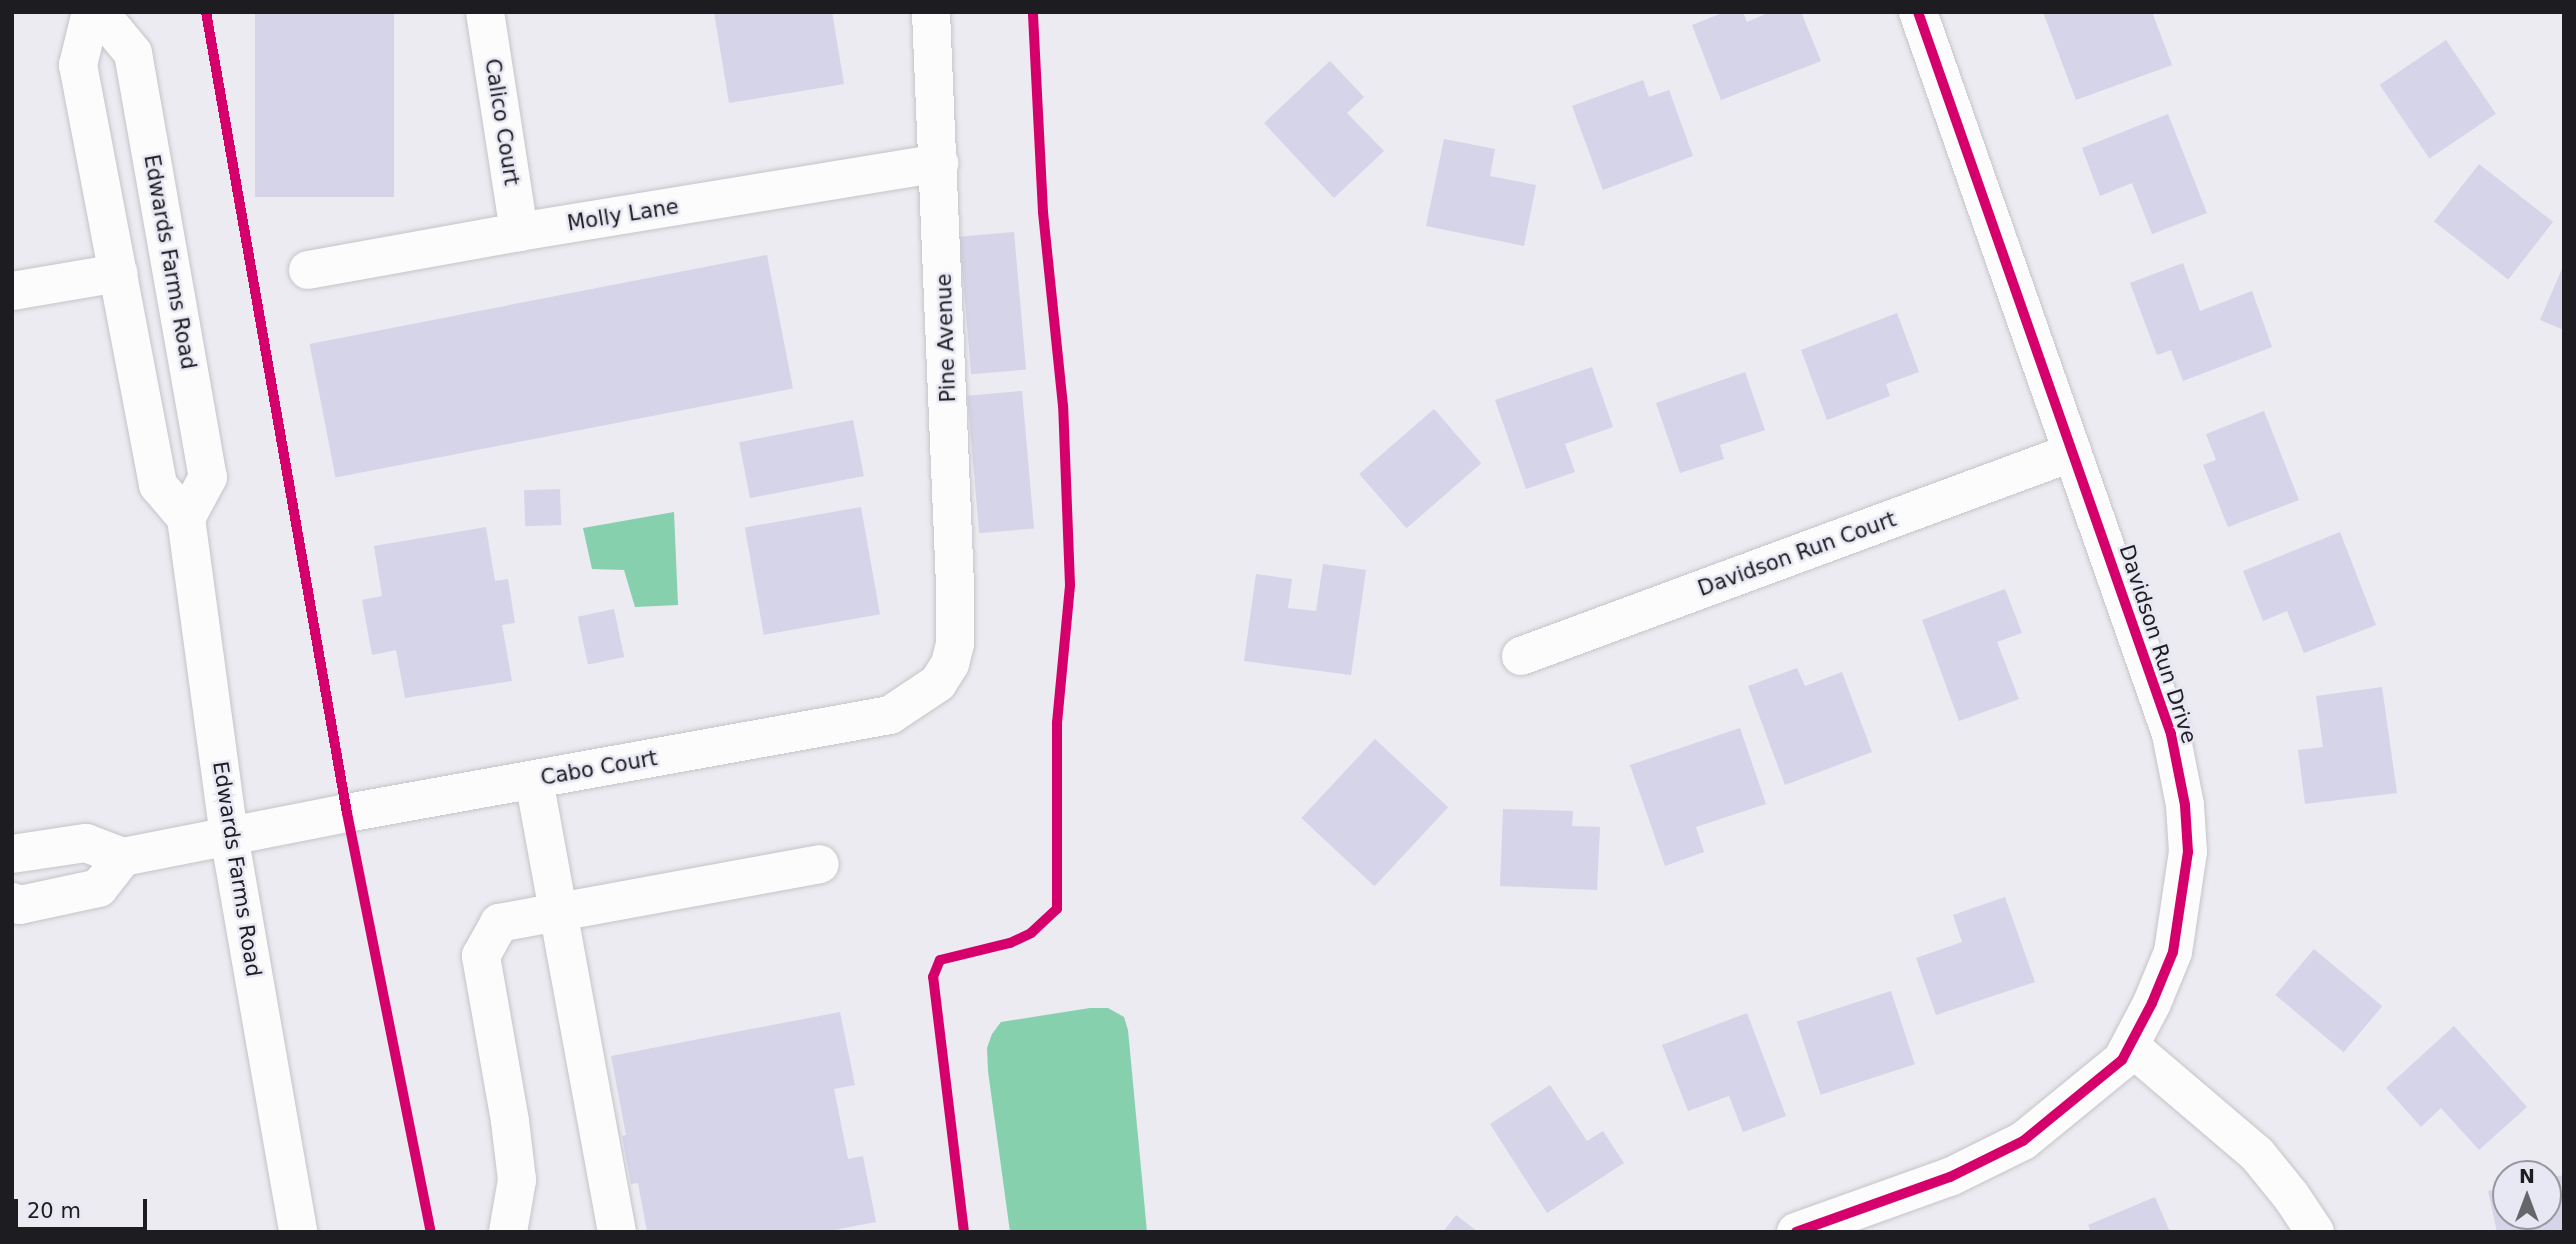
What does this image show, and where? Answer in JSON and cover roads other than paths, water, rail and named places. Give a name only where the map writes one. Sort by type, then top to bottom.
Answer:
[{"type":"street","points":[[91,12],[78,65],[158,485],[186,518]]},
{"type":"street","name":"Edwards Farms Road","points":[[99,12],[133,52],[208,477],[186,518],[229,835],[301,1227]]},
{"type":"street","name":"Calico Court","points":[[485,12],[519,232]]},
{"type":"street","name":"Pine Avenue","points":[[931,12],[955,585],[956,645],[950,664]]},
{"type":"street","name":"Davidson Run Drive","points":[[1796,1232],[1950,1177],[2023,1141],[2086,1092],[2122,1059],[2174,952],[2188,852],[2185,805],[2171,734],[1918,12]]},
{"type":"street","name":"Molly Lane","points":[[308,270],[519,232],[939,163]]},
{"type":"street","points":[[12,291],[118,273]]},
{"type":"street","name":"Davidson Run Court","points":[[1521,656],[2073,452]]},
{"type":"street","name":"Cabo Court","points":[[123,857],[229,835],[890,715],[938,683],[950,664]]},
{"type":"street","points":[[534,780],[617,1232]]},
{"type":"street","points":[[12,855],[86,843],[123,857],[100,888],[20,905],[12,902]]},
{"type":"street","points":[[508,1232],[517,1180],[510,1121],[481,956],[499,923],[820,864]]},
{"type":"street","points":[[2130,1046],[2257,1154],[2315,1232]]}]
